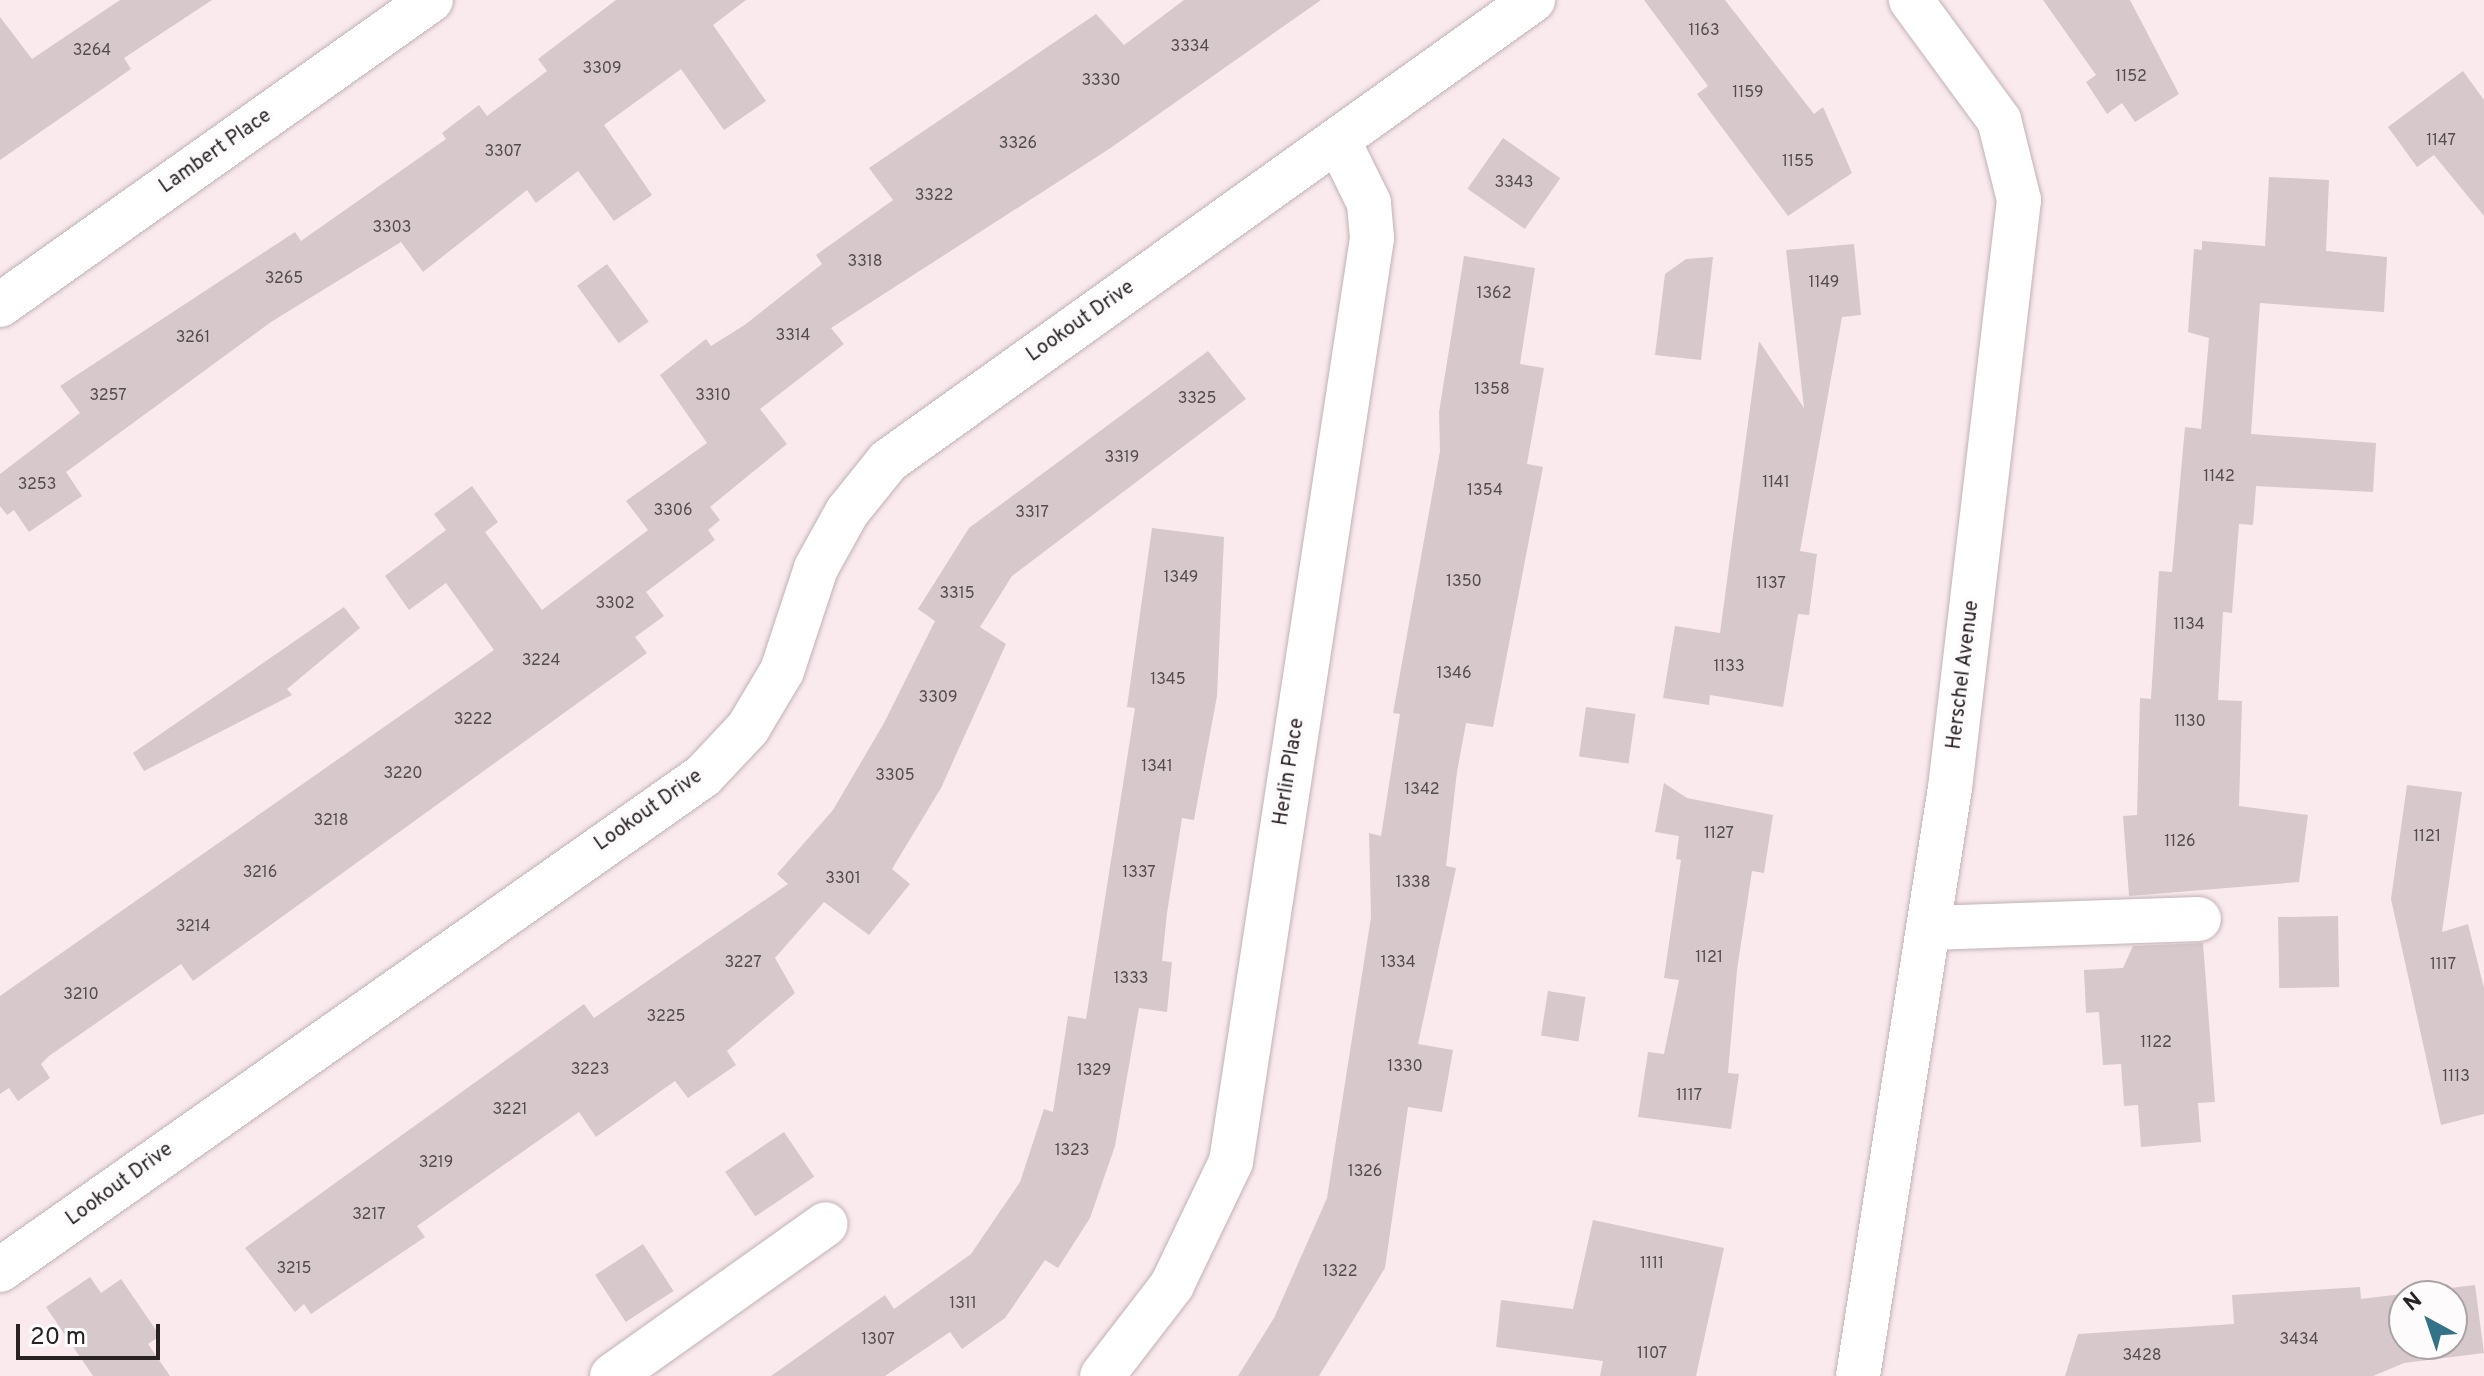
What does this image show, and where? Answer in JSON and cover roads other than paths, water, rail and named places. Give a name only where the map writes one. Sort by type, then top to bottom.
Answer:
[{"type":"street","name":"Lambert Place","points":[[0,305],[431,0]]},
{"type":"street","name":"Lookout Drive","points":[[0,1270],[703,776],[748,728],[782,671],[816,568],[847,512],[888,461],[1533,0]]},
{"type":"street","name":"Herschel Avenue","points":[[1858,1376],[1929,928],[2019,200],[1999,120],[1911,0]]},
{"type":"street","name":"Herlin Place","points":[[1102,1376],[1172,1285],[1231,1162],[1372,238],[1369,203],[1338,140]]},
{"type":"street","points":[[1929,928],[2199,919]]},
{"type":"street","points":[[612,1376],[826,1224]]}]
